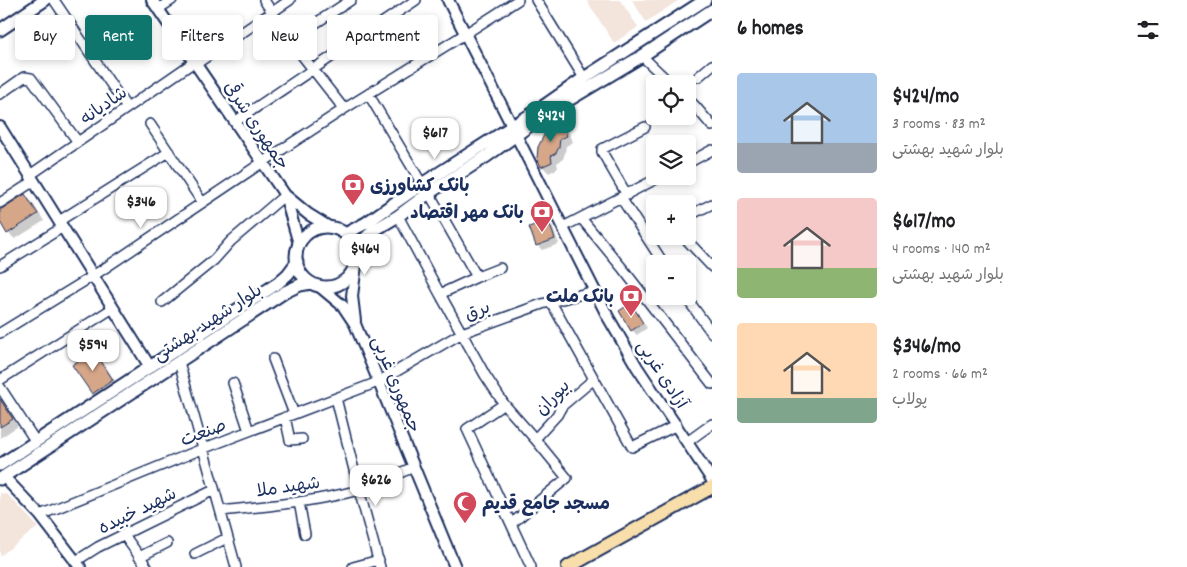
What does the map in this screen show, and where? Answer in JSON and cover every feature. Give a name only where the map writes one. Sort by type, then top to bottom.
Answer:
[{"type":"main road","points":[[0,30],[45,0]]},
{"type":"main road","points":[[346,234],[487,156],[541,108],[705,0]]},
{"type":"main road","points":[[514,131],[547,113],[711,13]]},
{"type":"main road","points":[[355,248],[373,231],[398,216],[425,189]]},
{"type":"main road","points":[[329,227],[338,229],[346,234],[355,248],[357,256],[356,265],[348,278],[342,283],[327,287],[315,284],[304,277],[299,270],[297,252],[304,236],[320,228],[329,227]]},
{"type":"main road","name":"بلوار شهید بهشتی","points":[[0,465],[278,283],[297,262]]},
{"type":"main road","name":"بلوار شهید بهشتی","points":[[2,478],[285,292],[300,285],[315,284]]},
{"type":"main road","points":[[568,567],[712,487]]},
{"type":"street","points":[[54,0],[127,108]]},
{"type":"street","points":[[155,4],[172,0]]},
{"type":"street","points":[[264,0],[274,15]]},
{"type":"street","name":"شادیانه","points":[[0,203],[78,142],[290,0]]},
{"type":"street","points":[[317,22],[350,0]]},
{"type":"street","points":[[236,121],[416,0]]},
{"type":"street","name":"آزادی غربی","points":[[448,0],[608,317],[638,367],[712,480]]},
{"type":"street","points":[[0,334],[93,276],[344,109],[518,0]]},
{"type":"street","points":[[536,0],[584,78]]},
{"type":"street","name":"جمهوری شرقی","points":[[155,4],[284,194]]},
{"type":"street","points":[[642,56],[662,75]]},
{"type":"street","points":[[306,60],[344,109]]},
{"type":"street","points":[[698,77],[712,65]]},
{"type":"street","points":[[0,94],[24,77],[31,78],[78,142]]},
{"type":"street","points":[[369,95],[477,277]]},
{"type":"street","points":[[696,108],[712,126]]},
{"type":"street","points":[[150,124],[202,202]]},
{"type":"street","points":[[0,127],[150,367]]},
{"type":"street","points":[[645,127],[602,149],[602,152],[624,196],[659,255]]},
{"type":"street","points":[[696,159],[712,150]]},
{"type":"street","points":[[0,266],[170,152]]},
{"type":"street","points":[[563,228],[646,184]]},
{"type":"street","points":[[284,194],[308,214],[329,227]]},
{"type":"street","points":[[284,194],[299,244]]},
{"type":"street","points":[[162,302],[214,260],[284,194]]},
{"type":"street","points":[[696,212],[712,204]]},
{"type":"street","points":[[398,216],[485,375],[504,404],[567,478],[511,524]]},
{"type":"street","points":[[581,218],[712,384]]},
{"type":"street","points":[[691,245],[712,267]]},
{"type":"street","points":[[355,324],[352,296],[356,265]]},
{"type":"street","points":[[440,294],[500,268]]},
{"type":"street","points":[[315,284],[343,306],[355,324]]},
{"type":"street","name":"برق","points":[[378,382],[462,333],[551,302],[595,291]]},
{"type":"street","points":[[551,302],[632,448],[677,425]]},
{"type":"street","points":[[692,305],[712,332]]},
{"type":"street","points":[[0,380],[113,308]]},
{"type":"street","name":"جمهوری غربی","points":[[355,324],[455,567]]},
{"type":"street","points":[[273,358],[289,416],[290,440],[302,440]]},
{"type":"street","points":[[178,362],[236,567]]},
{"type":"street","name":"بیوران","points":[[535,439],[557,415],[562,406],[594,380]]},
{"type":"street","name":"صنعت","points":[[40,515],[202,449],[378,382]]},
{"type":"street","points":[[232,383],[249,431]]},
{"type":"street","points":[[0,386],[36,442]]},
{"type":"street","points":[[336,398],[380,564],[353,567]]},
{"type":"street","points":[[504,404],[467,430],[531,567]]},
{"type":"street","points":[[688,442],[712,424]]},
{"type":"street","name":"شهید ملا","points":[[221,511],[334,496],[359,490],[414,467]]},
{"type":"street","points":[[2,478],[40,515],[78,564]]},
{"type":"street","name":"شهید خبیده","points":[[78,564],[98,547],[214,490]]},
{"type":"street","points":[[299,502],[305,534]]},
{"type":"street","points":[[124,535],[147,567]]},
{"type":"street","points":[[196,554],[227,538]]},
{"type":"street","points":[[139,556],[167,543]]},
{"type":"shaded area","points":[[620,0],[638,27],[614,43],[587,1]]},
{"type":"shaded area","points":[[632,0],[679,0],[646,22]]},
{"type":"shaded area","points":[[0,493],[8,495],[38,527],[0,556]]},
{"type":"building","points":[[561,120],[567,136],[560,139],[556,153],[551,156],[552,162],[541,167],[537,158],[538,147],[550,127]]},
{"type":"building","points":[[25,194],[38,214],[7,234],[0,222],[0,210]]},
{"type":"building","name":"بانک مهر اقتصاد","points":[[548,220],[555,239],[536,246],[529,227]]},
{"type":"building","name":"بانک ملت","points":[[631,303],[643,323],[631,331],[619,311]]},
{"type":"building","points":[[94,350],[113,380],[92,394],[72,365]]},
{"type":"building","points":[[0,399],[13,419],[0,427]]},
{"type":"place","name":"بانک کشاورزی","points":[[353,206]]},
{"type":"place","name":"بانک مهر اقتصاد","points":[[542,233]]},
{"type":"place","name":"بانک ملت","points":[[631,317]]},
{"type":"place","name":"مسجد جامع قدیم","points":[[465,524]]}]
